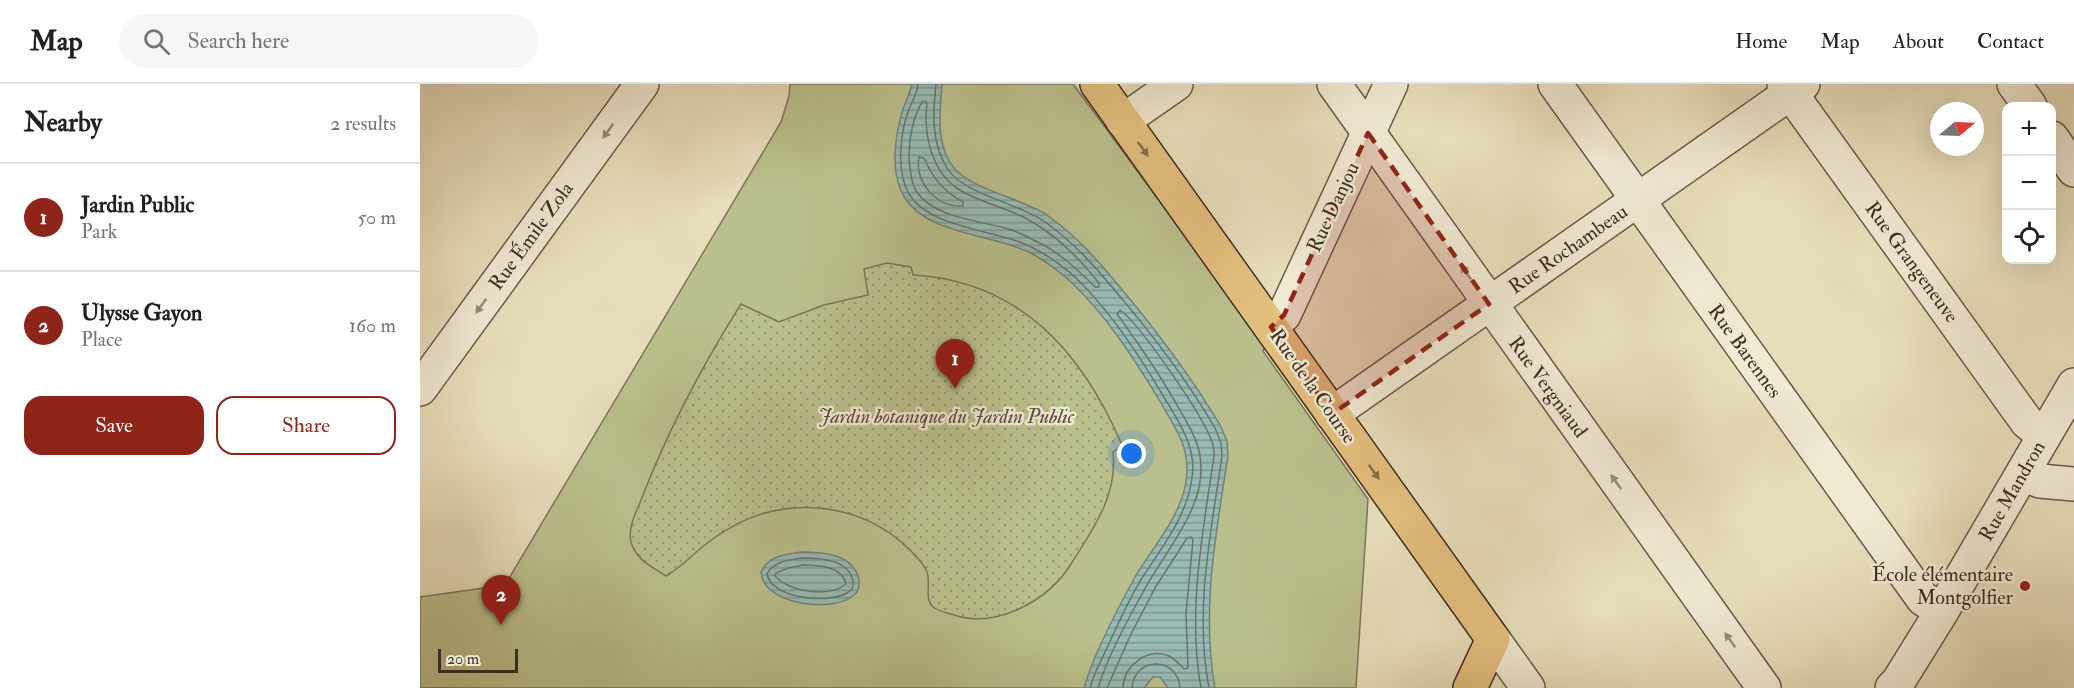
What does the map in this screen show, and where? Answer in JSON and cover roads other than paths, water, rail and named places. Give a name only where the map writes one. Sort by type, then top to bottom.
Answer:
[{"type":"main road","name":"Rue de la Course","points":[[1097,84],[1493,639]]},
{"type":"main road","points":[[1470,688],[1493,639]]},
{"type":"street","name":"Rue Émile Zola","points":[[420,389],[642,84]]},
{"type":"street","points":[[1123,122],[1176,84]]},
{"type":"street","name":"Rue Vergniaud","points":[[1334,84],[1764,688]]},
{"type":"street","name":"Rue Danjou","points":[[1270,327],[1284,315],[1391,84]]},
{"type":"street","name":"Rue Barennes","points":[[1555,84],[1923,599],[1942,610]]},
{"type":"street","points":[[2014,84],[2027,102]]},
{"type":"street","name":"Rue Rochambeau","points":[[1332,414],[1637,200],[1792,87]]},
{"type":"street","name":"Rue Grangeneuve","points":[[1792,87],[2027,422],[2044,436]]},
{"type":"street","points":[[2056,144],[2074,170]]},
{"type":"street","name":"Rue Mandron","points":[[1892,688],[1898,682],[1942,610],[2074,385]]},
{"type":"street","points":[[2023,474],[2040,481],[2074,484]]},
{"type":"street","name":"Rue de la Course","points":[[1493,639],[1528,688]]},
{"type":"water","points":[[912,84],[942,84],[941,138],[948,159],[954,168],[973,182],[1047,215],[1078,241],[1162,340],[1220,425],[1227,441],[1228,456],[1215,543],[1210,601],[1209,630],[1215,688],[1168,688],[1160,677],[1153,677],[1144,688],[1084,688],[1121,603],[1175,515],[1181,501],[1187,473],[1184,450],[1180,436],[1129,352],[1096,308],[1071,282],[1052,266],[1031,253],[929,220],[905,198],[897,178],[895,154],[900,119]]},
{"type":"water","points":[[801,552],[836,556],[851,565],[859,580],[856,593],[843,601],[815,605],[785,599],[773,592],[765,583],[761,572],[764,567],[773,559]]},
{"type":"place","name":"Jardin Public","points":[[955,389]]},
{"type":"place","name":"École élémentaire Montgolfier","points":[[2025,586]]},
{"type":"place","name":"Ulysse Gayon","points":[[501,625]]},
{"type":"park label","name":"Jardin botanique du Jardin Public","points":[[946,416]]}]
